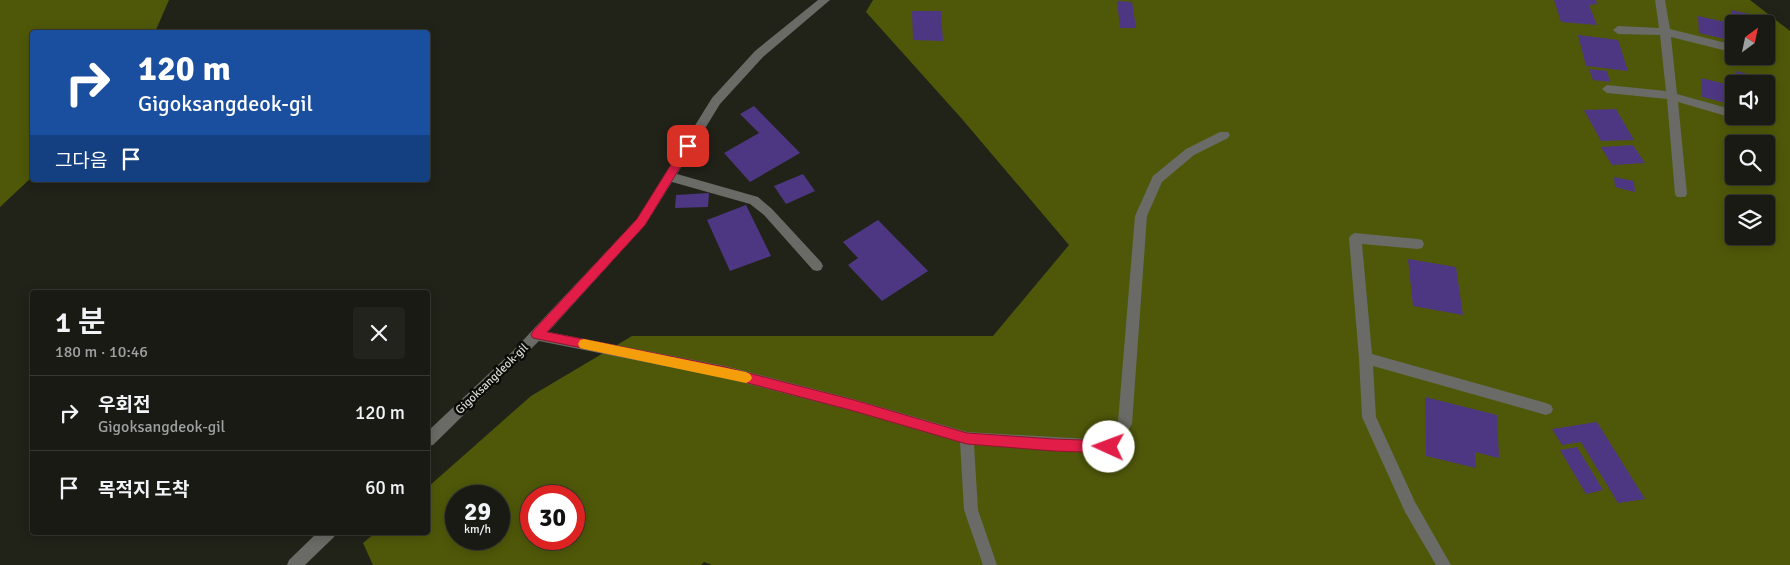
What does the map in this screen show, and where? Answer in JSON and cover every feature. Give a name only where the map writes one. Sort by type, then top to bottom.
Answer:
[{"type":"street","name":"Gigoksangdeok-gil","points":[[430,438],[518,355],[641,222],[716,101],[759,54],[825,0]]},
{"type":"street","points":[[1660,0],[1672,96],[1681,194]]},
{"type":"street","points":[[1618,30],[1665,32],[1725,46]]},
{"type":"street","points":[[1606,88],[1672,96],[1725,112]]},
{"type":"street","points":[[537,335],[725,372],[854,405],[967,438],[1109,447],[1125,424],[1141,216],[1157,178],[1190,152],[1224,135]]},
{"type":"street","points":[[669,177],[754,200],[768,212],[817,266]]},
{"type":"street","points":[[1418,244],[1355,238],[1366,358],[1369,417],[1410,507],[1444,565]]},
{"type":"street","points":[[1366,358],[1546,409]]},
{"type":"street","points":[[967,438],[970,510],[990,565]]},
{"type":"street","points":[[294,565],[325,535]]},
{"type":"green space","points":[[0,0],[169,0],[156,30],[30,30],[30,179],[0,207]]},
{"type":"green space","points":[[873,0],[1750,0],[1769,15],[1725,15],[1725,65],[1775,65],[1775,19],[1790,31],[1790,565],[712,565],[704,562],[701,565],[373,565],[363,543],[373,535],[430,535],[430,485],[531,396],[632,336],[993,336],[1069,245],[962,119],[866,12]]},
{"type":"building","points":[[1554,0],[1596,0],[1597,4],[1589,5],[1597,25],[1561,22]]},
{"type":"building","points":[[1117,1],[1132,2],[1136,28],[1120,28]]},
{"type":"building","points":[[1731,10],[1754,15],[1732,15]]},
{"type":"building","points":[[912,11],[941,11],[943,41],[913,40]]},
{"type":"building","points":[[1698,16],[1725,22],[1725,39],[1699,33]]},
{"type":"building","points":[[1578,35],[1618,40],[1628,71],[1586,66]]},
{"type":"building","points":[[1589,69],[1607,71],[1610,82],[1593,80]]},
{"type":"building","points":[[1736,71],[1752,75],[1736,75]]},
{"type":"building","points":[[1701,78],[1725,84],[1725,103],[1702,97]]},
{"type":"building","points":[[754,106],[800,153],[750,182],[724,153],[759,133],[740,114]]},
{"type":"building","points":[[1616,109],[1634,140],[1601,141],[1584,110]]},
{"type":"building","points":[[1633,145],[1645,163],[1612,165],[1601,147]]},
{"type":"building","points":[[803,174],[815,191],[786,204],[774,186]]},
{"type":"building","points":[[1614,177],[1634,181],[1635,192],[1615,187]]},
{"type":"building","points":[[709,193],[708,207],[675,208],[676,195]]},
{"type":"building","points":[[746,205],[771,256],[730,271],[707,220]]},
{"type":"building","points":[[878,220],[928,271],[882,301],[848,265],[858,258],[843,242]]},
{"type":"building","points":[[1408,259],[1456,267],[1463,315],[1413,306]]},
{"type":"building","points":[[1425,397],[1497,415],[1499,458],[1475,452],[1476,468],[1426,456]]},
{"type":"building","points":[[1597,422],[1645,499],[1618,503],[1581,442],[1562,445],[1552,429]]},
{"type":"building","points":[[1577,447],[1603,490],[1586,494],[1560,450]]},
{"type":"slow traffic","points":[[584,344],[725,372],[746,378]]},
{"type":"route","points":[[688,146],[641,222],[537,335],[725,372],[854,405],[967,438],[1109,447]]}]
